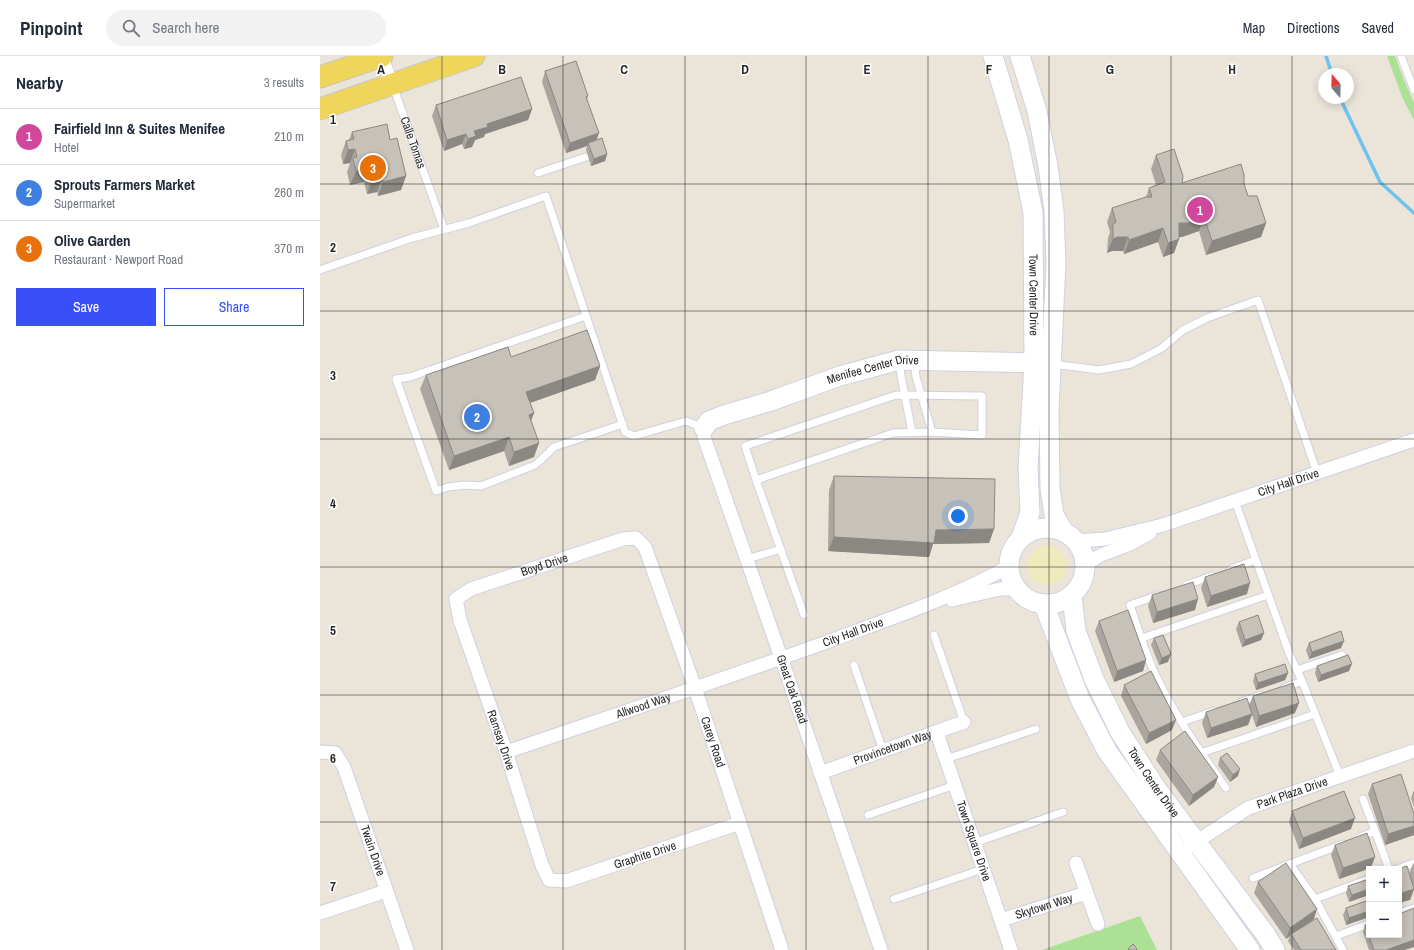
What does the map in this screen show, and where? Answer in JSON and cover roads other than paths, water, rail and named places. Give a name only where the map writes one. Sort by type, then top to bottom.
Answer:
[{"type":"main road","points":[[320,77],[382,56]]},
{"type":"main road","points":[[320,109],[474,56]]},
{"type":"street","name":"Calle Tomas","points":[[382,56],[392,84]]},
{"type":"street","name":"Town Center Drive","points":[[1008,567],[1009,557],[1013,548],[1021,537],[1030,513],[1028,468],[1056,263],[1054,211],[1048,171],[1037,112],[1020,56]]},
{"type":"street","name":"Town Center Drive","points":[[994,59],[1018,140],[1033,212],[1043,363],[1049,410],[1050,488],[1054,515],[1082,550],[1085,565]]},
{"type":"street","points":[[994,59],[1014,83],[1032,162],[1048,171]]},
{"type":"street","name":"Menifee Center Drive","points":[[704,428],[709,421],[724,415],[771,401],[840,376],[906,360],[1043,363]]},
{"type":"street","name":"Great Oak Road","points":[[704,428],[704,437],[782,658],[881,950]]},
{"type":"street","name":"City Hall Drive","points":[[1070,536],[1104,539],[1163,525],[1414,440]]},
{"type":"street","name":"City Hall Drive","points":[[1085,565],[1101,554],[1128,544],[1163,525]]},
{"type":"street","points":[[1021,537],[1031,531],[1042,528],[1053,528],[1070,536]]},
{"type":"street","name":"Boyd Drive","points":[[456,600],[471,589],[622,539],[636,538]]},
{"type":"street","name":"Carey Road","points":[[636,538],[645,547],[695,688],[782,950]]},
{"type":"street","points":[[1008,567],[1010,578],[1015,589],[1028,600],[1044,605],[1056,604],[1072,595],[1082,582],[1085,565]]},
{"type":"street","name":"City Hall Drive","points":[[782,658],[923,607],[986,579],[1008,567]]},
{"type":"street","name":"City Hall Drive","points":[[923,607],[1000,589],[1015,589]]},
{"type":"street","name":"Town Center Drive","points":[[1072,595],[1076,631],[1094,679],[1117,726],[1156,788],[1266,935],[1275,950]]},
{"type":"street","name":"Ramsay Drive","points":[[456,600],[460,620],[506,752],[542,865],[549,880]]},
{"type":"street","name":"Town Center Drive","points":[[1044,605],[1080,699],[1107,750],[1250,950]]},
{"type":"street","name":"Allwood Way","points":[[506,752],[782,658]]},
{"type":"street","name":"Provincetown Way","points":[[820,773],[937,733],[964,722]]},
{"type":"street","name":"Town Square Drive","points":[[937,733],[1010,950]]},
{"type":"street","name":"Twain Drive","points":[[320,752],[335,753],[344,767],[407,950]]},
{"type":"street","name":"Park Plaza Drive","points":[[1180,853],[1248,808],[1414,752]]},
{"type":"street","name":"Graphite Drive","points":[[549,880],[566,881],[740,824]]},
{"type":"street","name":"Skytown Way","points":[[1076,863],[1098,924]]},
{"type":"street","points":[[320,913],[386,891]]},
{"type":"street","name":"Skytown Way","points":[[1001,920],[1086,892]]},
{"type":"lane","points":[[1401,56],[1414,90]]},
{"type":"lane","name":"Calle Tomas","points":[[392,84],[444,229]]},
{"type":"lane","points":[[538,173],[586,157]]},
{"type":"lane","points":[[320,270],[412,238],[469,223],[546,196],[625,432],[634,436],[686,421],[704,428]]},
{"type":"lane","points":[[1043,363],[1099,370],[1132,364],[1162,348],[1183,330],[1208,318],[1258,300],[1317,473]]},
{"type":"lane","points":[[586,316],[410,377],[396,379],[436,491],[448,487],[465,485],[481,486],[535,465],[554,447],[623,424]]},
{"type":"lane","points":[[906,360],[904,395],[912,432]]},
{"type":"lane","points":[[906,360],[916,377],[932,432]]},
{"type":"lane","points":[[756,480],[893,433],[932,432],[982,435],[982,396],[896,395],[745,446],[756,480],[804,615]]},
{"type":"lane","points":[[1235,501],[1289,653],[1302,681],[1340,776]]},
{"type":"lane","points":[[747,559],[781,549]]},
{"type":"lane","points":[[1226,571],[1255,560]]},
{"type":"lane","points":[[1182,586],[1218,573]]},
{"type":"lane","points":[[1167,592],[1130,605],[1155,672],[1169,702],[1201,753],[1226,788]]},
{"type":"lane","points":[[1142,638],[1268,595]]},
{"type":"lane","points":[[934,635],[964,722]]},
{"type":"lane","points":[[1297,670],[1342,655]]},
{"type":"lane","points":[[854,665],[883,751]]},
{"type":"lane","points":[[1280,689],[1302,681]]},
{"type":"lane","points":[[1234,704],[1265,694]]},
{"type":"lane","points":[[1182,722],[1219,709]]},
{"type":"lane","points":[[1201,753],[1315,714]]},
{"type":"lane","points":[[946,759],[1036,729]]},
{"type":"lane","points":[[868,815],[954,785]]},
{"type":"lane","points":[[1363,799],[1388,866]]},
{"type":"lane","points":[[974,842],[1063,812]]},
{"type":"lane","points":[[1253,878],[1374,831]]},
{"type":"lane","points":[[1402,867],[1414,863]]},
{"type":"lane","points":[[1290,864],[1315,900],[1343,950]]},
{"type":"lane","points":[[894,899],[983,869]]},
{"type":"lane","points":[[1315,900],[1366,880]]},
{"type":"lane","points":[[1402,912],[1414,908]]},
{"type":"lane","points":[[1336,936],[1366,925]]},
{"type":"waterway","points":[[1326,56],[1330,68]]},
{"type":"waterway","points":[[1343,104],[1380,182],[1414,213]]},
{"type":"place","name":"Olive Garden","points":[[373,168]]},
{"type":"place","name":"Fairfield Inn & Suites Menifee","points":[[1200,210]]},
{"type":"place","name":"Sprouts Farmers Market","points":[[477,417]]}]
